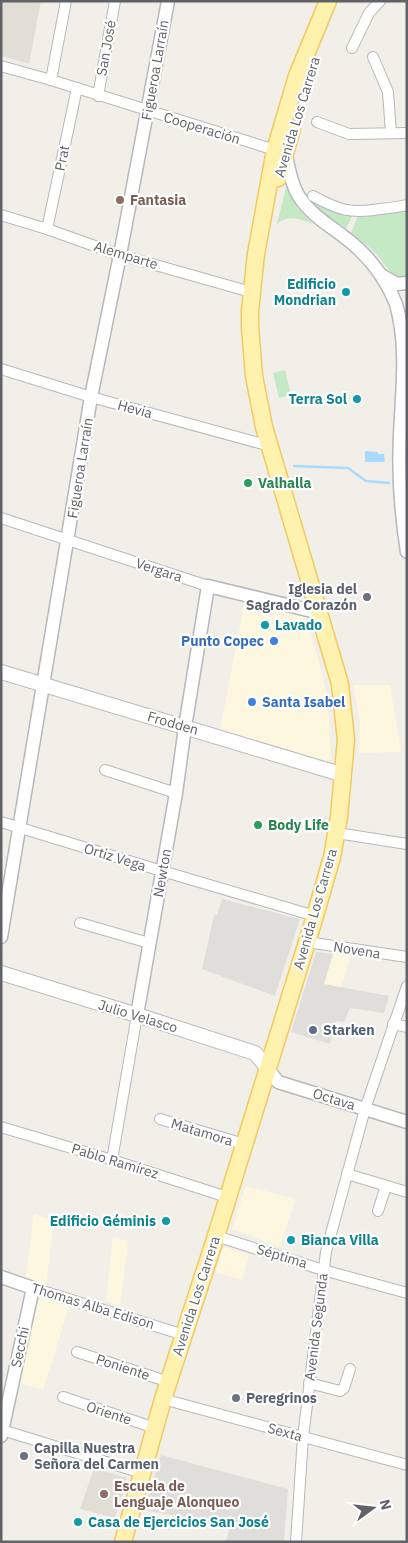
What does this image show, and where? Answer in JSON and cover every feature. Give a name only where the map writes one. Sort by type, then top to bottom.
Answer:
[{"type":"main road","name":"Avenida Los Carrera","points":[[283,150],[297,76],[328,1]]},
{"type":"main road","name":"Avenida Los Carrera","points":[[123,1542],[163,1399],[268,1069],[315,916],[337,833],[346,740],[343,701],[333,656],[260,411],[251,359],[250,311],[259,234],[283,150],[309,73],[327,26],[340,1]]},
{"type":"main road","name":"Frodden","points":[[1,672],[344,775]]},
{"type":"main road","name":"Julio Velasco","points":[[1,973],[138,1015],[255,1054],[268,1069]]},
{"type":"street","points":[[51,80],[66,1]]},
{"type":"street","name":"San José","points":[[98,96],[115,1]]},
{"type":"street","name":"Figueroa Larraín","points":[[1,937],[69,540],[91,398],[168,1]]},
{"type":"street","points":[[352,48],[370,13],[380,1]]},
{"type":"street","points":[[373,58],[388,92],[391,133]]},
{"type":"street","name":"Cooperación","points":[[1,66],[283,150]]},
{"type":"street","name":"Prat","points":[[48,229],[77,88]]},
{"type":"street","points":[[317,122],[349,134],[407,133]]},
{"type":"street","points":[[283,150],[293,184],[308,209],[356,246],[381,275],[397,306],[405,348],[399,475],[407,552]]},
{"type":"street","points":[[313,196],[330,206],[357,212],[407,205]]},
{"type":"street","name":"Alemparte","points":[[1,215],[48,229],[120,255],[251,292]]},
{"type":"street","points":[[381,275],[397,284],[407,283],[397,306]]},
{"type":"street","name":"Hevia","points":[[1,369],[91,398],[270,446]]},
{"type":"street","name":"Vergara","points":[[1,518],[208,586],[320,613]]},
{"type":"street","name":"Newton","points":[[112,1160],[176,792],[208,586]]},
{"type":"street","points":[[105,770],[176,792]]},
{"type":"street","name":"Ortiz Vega","points":[[1,822],[315,916]]},
{"type":"street","points":[[337,833],[407,844]]},
{"type":"street","points":[[80,923],[149,943]]},
{"type":"street","name":"Novena","points":[[306,942],[407,957]]},
{"type":"street","name":"Avenida Segunda","points":[[296,1542],[302,1437],[326,1252],[366,1109],[407,986]]},
{"type":"street","points":[[393,1024],[407,1027]]},
{"type":"street","name":"Octava","points":[[268,1069],[278,1082],[407,1122]]},
{"type":"street","name":"Matamora","points":[[160,1119],[244,1144]]},
{"type":"street","name":"Pablo Ramírez","points":[[1,1128],[112,1160],[228,1197]]},
{"type":"street","points":[[347,1174],[407,1192]]},
{"type":"street","points":[[378,1212],[386,1186]]},
{"type":"street","name":"Séptima","points":[[216,1236],[407,1294]]},
{"type":"street","name":"Thomas Alba Edison","points":[[1,1277],[184,1335]]},
{"type":"street","name":"Secchi","points":[[2,1432],[33,1288]]},
{"type":"street","name":"Poniente","points":[[76,1352],[169,1382]]},
{"type":"street","points":[[309,1383],[340,1391],[344,1388],[350,1369]]},
{"type":"street","name":"Oriente","points":[[63,1397],[155,1428]]},
{"type":"street","name":"Sexta","points":[[163,1399],[407,1465]]},
{"type":"street","points":[[2,1432],[142,1473]]},
{"type":"shaded area","points":[[1,1],[41,1],[29,64],[1,56]]},
{"type":"shaded area","points":[[244,605],[306,616],[325,685],[331,758],[325,762],[220,731]]},
{"type":"shaded area","points":[[353,685],[390,685],[401,752],[359,753],[360,721]]},
{"type":"shaded area","points":[[222,899],[300,919],[275,996],[202,969],[214,915],[217,915]]},
{"type":"shaded area","points":[[316,952],[333,954],[324,984],[389,996],[384,1013],[350,1008],[344,1022],[336,1021],[330,1044],[291,1032]]},
{"type":"shaded area","points":[[333,954],[351,957],[341,987],[324,984]]},
{"type":"shaded area","points":[[246,1186],[295,1199],[280,1247],[232,1229]]},
{"type":"shaded area","points":[[34,1214],[54,1221],[46,1285],[26,1277]]},
{"type":"shaded area","points":[[113,1237],[128,1241],[120,1306],[106,1301]]},
{"type":"shaded area","points":[[225,1247],[249,1255],[242,1280],[216,1272],[221,1251]]},
{"type":"shaded area","points":[[43,1298],[69,1307],[43,1390],[18,1382],[38,1301]]},
{"type":"shaded area","points":[[161,1455],[288,1489],[284,1542],[226,1542],[230,1526],[144,1510]]},
{"type":"shaded area","name":"Escuela de Lenguaje Alonqueo","points":[[94,1468],[127,1478],[115,1518],[80,1509]]},
{"type":"green space","points":[[286,187],[298,209],[313,224],[290,218],[277,224]]},
{"type":"green space","points":[[310,201],[341,215],[352,216],[346,229],[323,213]]},
{"type":"green space","points":[[407,210],[406,278],[391,272],[368,246],[351,233],[358,216]]},
{"type":"green space","points":[[285,370],[291,395],[279,398],[273,373]]},
{"type":"water","points":[[365,451],[384,454],[385,462],[365,462]]},
{"type":"waterway","points":[[294,466],[348,468],[366,481],[389,483]]},
{"type":"place","name":"Fantasia","points":[[120,200]]},
{"type":"place","name":"Edificio Mondrian","points":[[346,292]]},
{"type":"place","name":"Terra Sol","points":[[357,399]]},
{"type":"place","name":"Valhalla","points":[[248,483]]},
{"type":"place","name":"Iglesia del Sagrado Corazón","points":[[367,597]]},
{"type":"place","name":"Lavado","points":[[265,625]]},
{"type":"place","name":"Punto Copec","points":[[274,641]]},
{"type":"place","name":"Santa Isabel","points":[[252,702]]},
{"type":"place","name":"Body Life","points":[[258,825]]},
{"type":"place","name":"Starken","points":[[313,1030]]},
{"type":"place","name":"Edificio Géminis","points":[[166,1221]]},
{"type":"place","name":"Bianca Villa","points":[[291,1240]]},
{"type":"place","name":"Peregrinos","points":[[236,1398]]},
{"type":"place","name":"Capilla Nuestra Señora del Carmen","points":[[24,1456]]},
{"type":"place","name":"Escuela de Lenguaje Alonqueo","points":[[104,1494]]},
{"type":"place","name":"Casa de Ejercicios San José","points":[[78,1522]]}]
